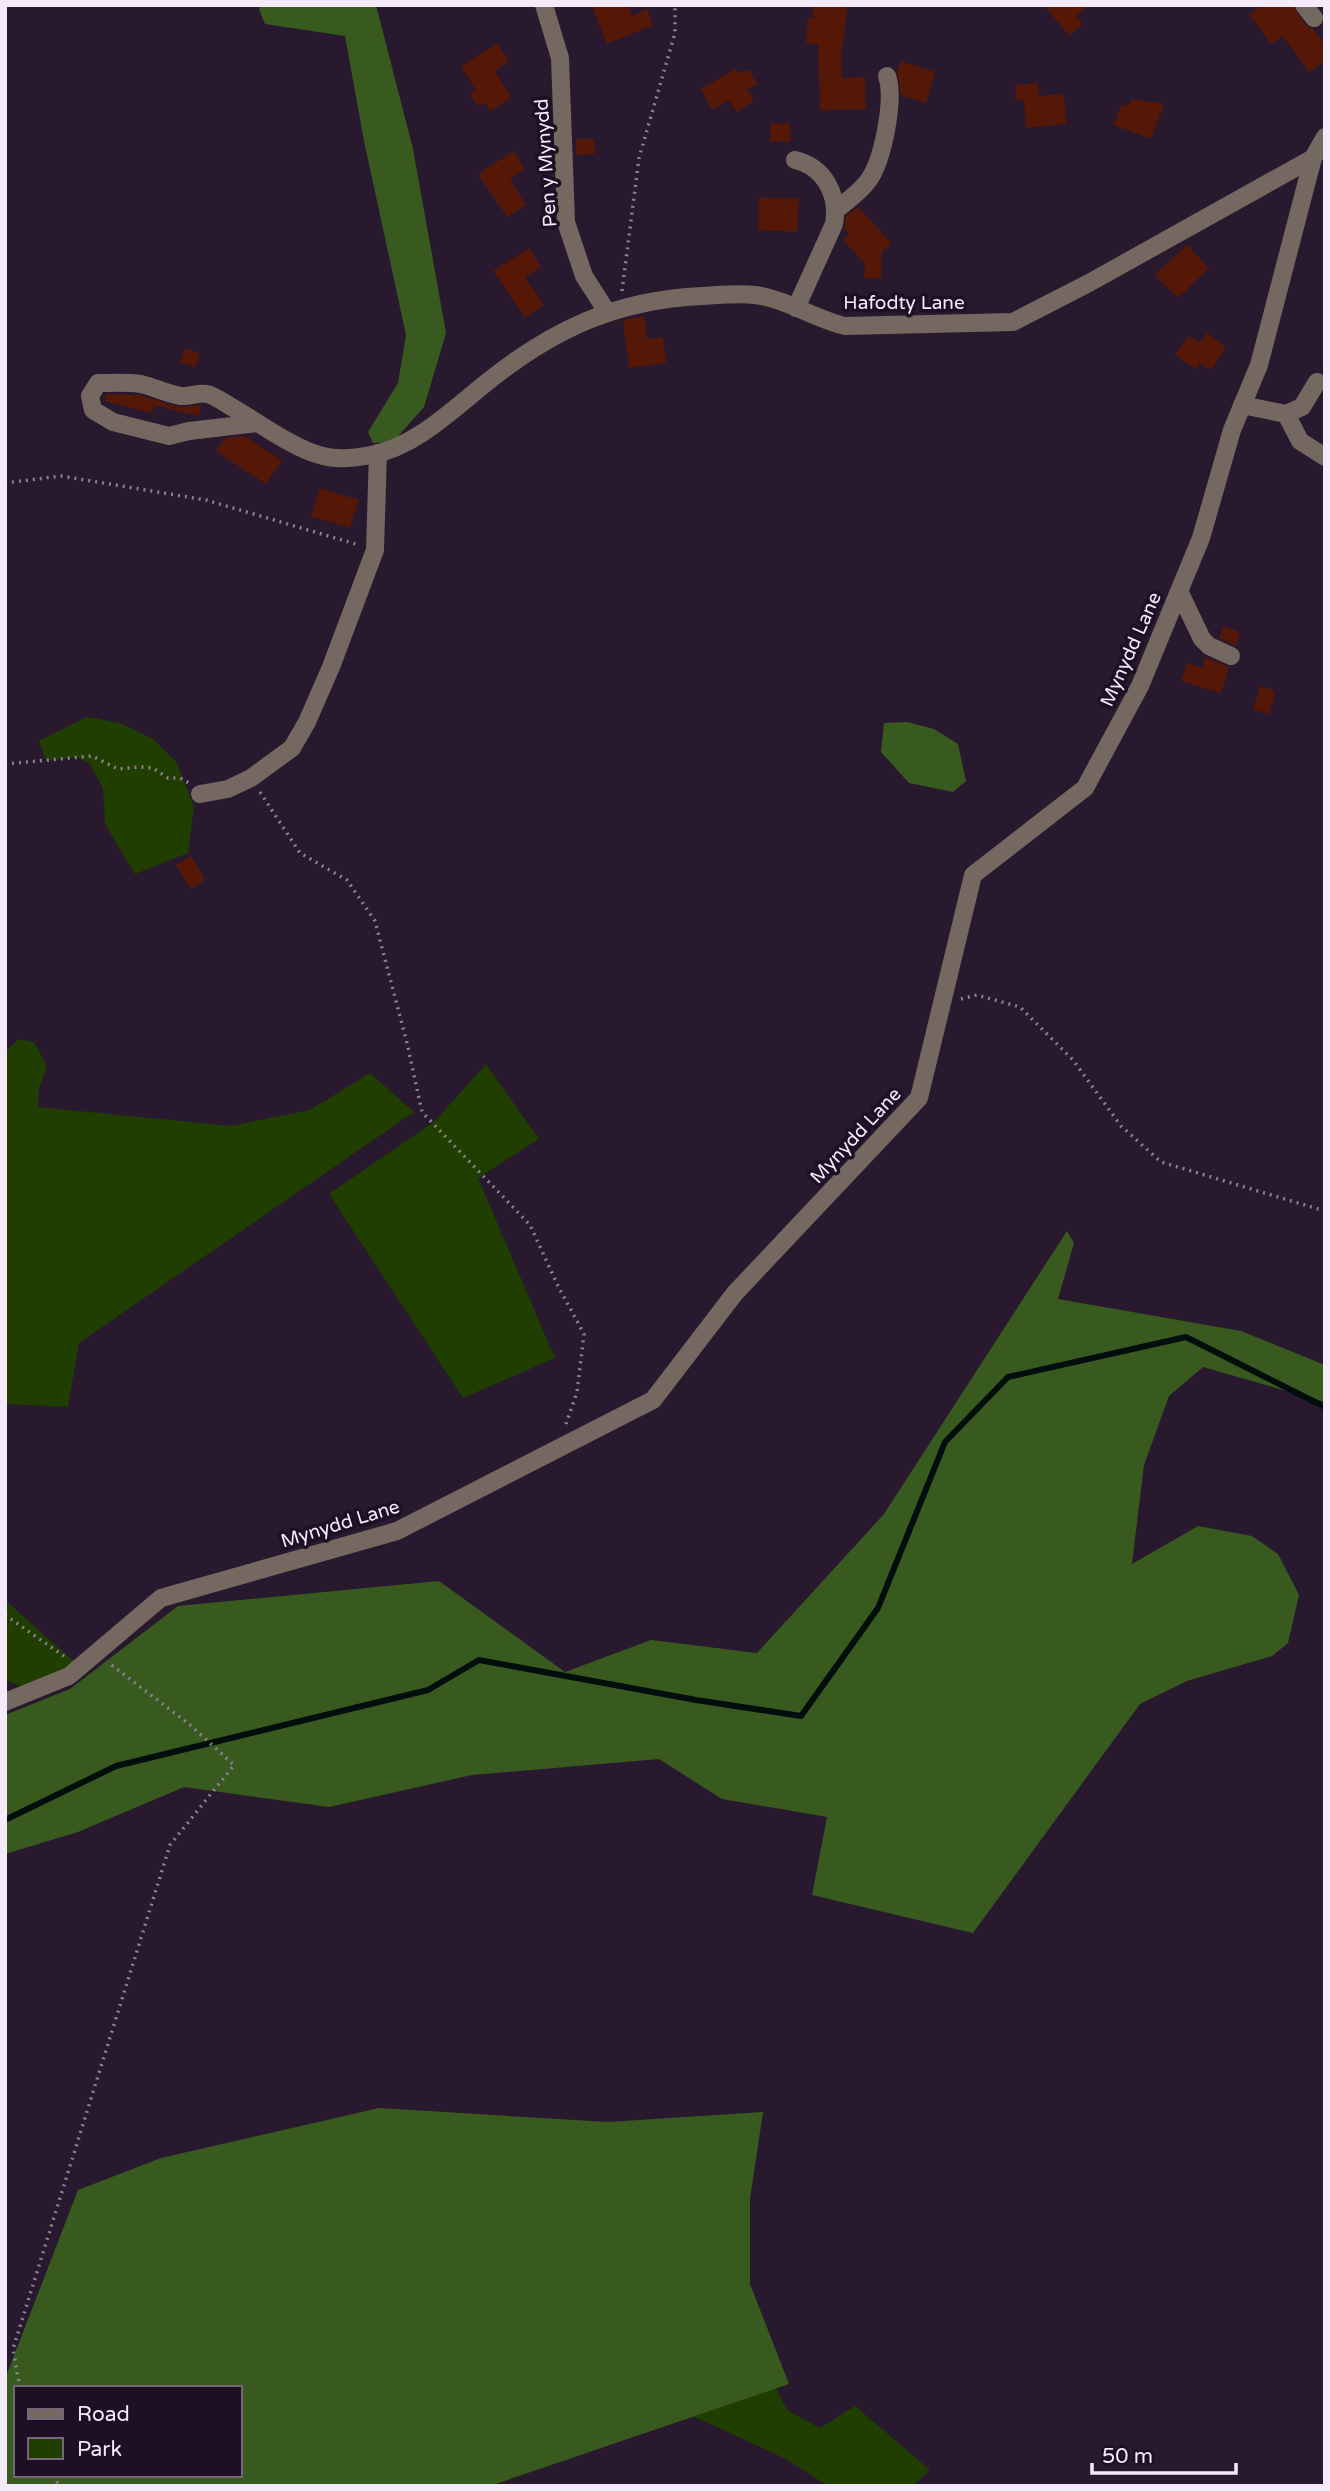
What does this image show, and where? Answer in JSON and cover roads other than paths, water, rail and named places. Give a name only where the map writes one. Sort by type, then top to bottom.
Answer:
[{"type":"street","name":"Pen y Mynydd","points":[[544,5],[560,58],[566,222],[584,276],[613,310]]},
{"type":"street","points":[[836,210],[867,182],[876,168],[891,98],[887,76]]},
{"type":"street","name":"Mynydd Lane","points":[[5,1702],[69,1676],[160,1598],[397,1531],[653,1400],[735,1293],[919,1098],[973,875],[1085,788],[1140,686],[1201,538],[1232,430],[1259,365],[1313,158],[1325,137]]},
{"type":"street","name":"Hafodty Lane","points":[[258,423],[189,430],[169,436],[113,422],[93,410],[90,396],[98,383],[118,382],[142,384],[156,391],[183,397],[207,393],[288,440],[323,456],[346,458],[379,453],[400,445],[430,427],[509,364],[552,335],[613,310],[687,296],[735,294],[757,295],[824,321],[845,326],[1013,323],[1313,158]]},
{"type":"street","points":[[795,160],[813,168],[821,177],[830,188],[836,210],[834,224],[796,308]]},
{"type":"street","points":[[1242,405],[1286,414],[1302,407],[1317,382]]},
{"type":"street","points":[[1286,414],[1300,441],[1325,457]]},
{"type":"street","points":[[200,794],[228,789],[251,778],[292,748],[307,722],[375,550],[379,453]]},
{"type":"street","points":[[1179,591],[1202,639],[1209,646],[1231,656]]},
{"type":"waterway","points":[[5,1820],[116,1766],[428,1690],[479,1660],[696,1700],[801,1716],[878,1608],[945,1442],[1008,1377],[1186,1337],[1325,1407]]}]
